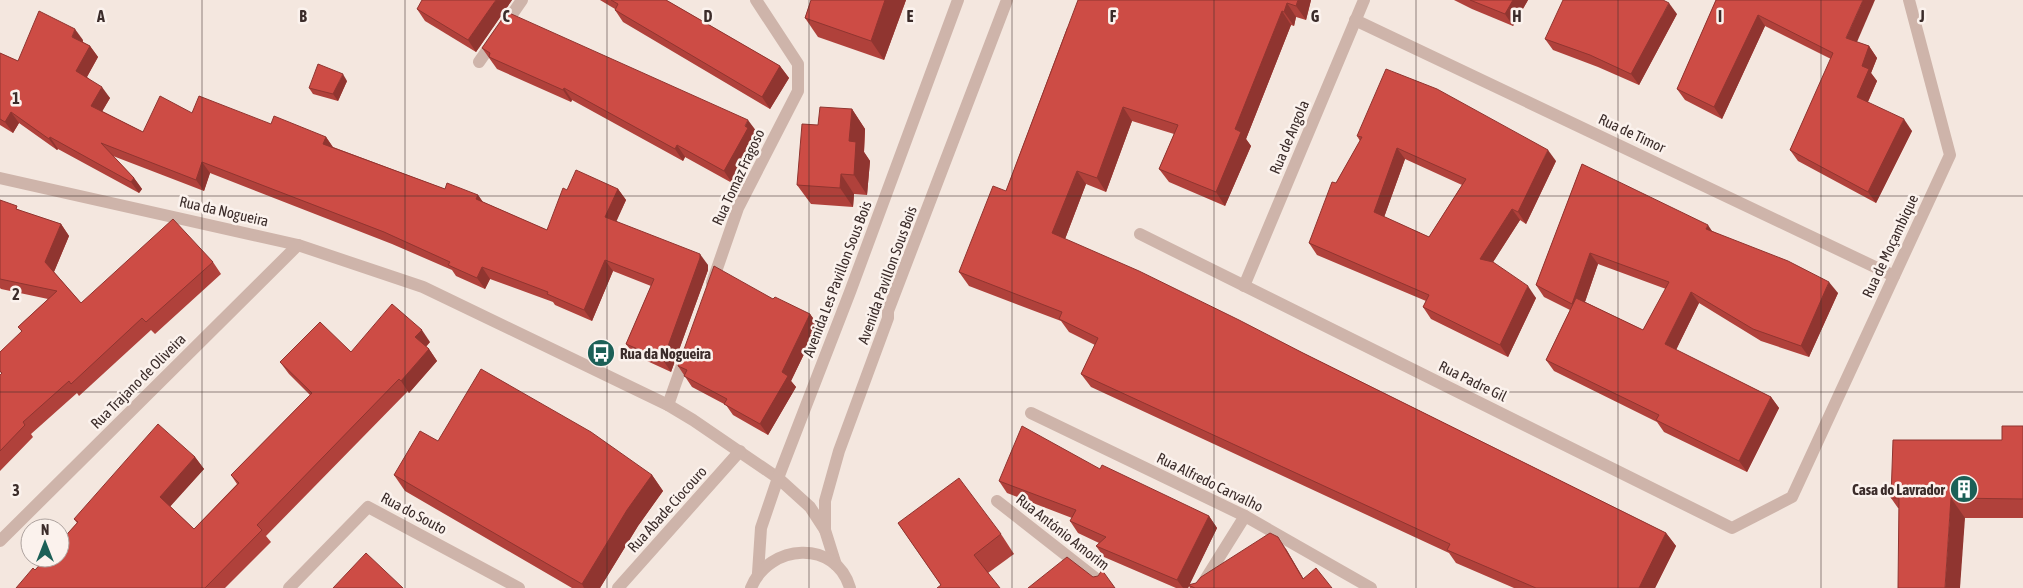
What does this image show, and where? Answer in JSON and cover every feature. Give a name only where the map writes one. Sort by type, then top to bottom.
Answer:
[{"type":"street","points":[[479,62],[522,0]]},
{"type":"street","name":"Rua Tomaz Fragoso","points":[[707,295],[738,208],[798,92],[798,64],[756,0]]},
{"type":"street","name":"Avenida Les Pavillon Sous Bois","points":[[758,573],[761,528],[778,478],[850,292],[958,0]]},
{"type":"street","name":"Avenida Pavillon Sous Bois","points":[[836,566],[825,530],[825,501],[839,451],[888,318],[888,311],[1007,0]]},
{"type":"street","name":"Rua de Angola","points":[[1244,286],[1364,0]]},
{"type":"street","name":"Rua de Moçambique","points":[[1792,497],[1950,155],[1909,0]]},
{"type":"street","name":"Rua de Timor","points":[[1356,20],[1894,276]]},
{"type":"street","name":"Rua da Nogueira","points":[[0,178],[298,245],[423,287],[668,405],[778,478],[810,507],[825,530]]},
{"type":"street","name":"Rua Padre Gil","points":[[1140,234],[1732,528],[1792,497]]},
{"type":"street","name":"Rua Trajano de Oliveira","points":[[0,541],[298,245]]},
{"type":"street","points":[[668,405],[691,341]]},
{"type":"street","name":"Rua Alfredo Carvalho","points":[[1031,413],[1245,516],[1371,588]]},
{"type":"street","name":"Rua Abade Ciocouro","points":[[618,588],[740,451]]},
{"type":"street","name":"Rua António Amorim","points":[[998,501],[1108,588]]},
{"type":"street","name":"Rua do Souto","points":[[289,588],[368,507],[519,588]]},
{"type":"street","points":[[1200,588],[1245,516]]},
{"type":"street","points":[[751,588],[758,573],[771,561],[787,554],[804,552],[821,556],[836,566],[850,587]]},
{"type":"building","points":[[422,0],[496,0],[468,40],[417,9]]},
{"type":"building","points":[[611,0],[666,0],[780,66],[762,97],[615,10],[618,4]]},
{"type":"building","points":[[811,0],[885,0],[871,41],[805,18]]},
{"type":"building","points":[[1078,0],[1298,0],[1296,6],[1287,3],[1284,12],[1282,11],[1235,129],[1241,132],[1216,192],[1159,169],[1178,125],[1123,107],[1097,178],[1077,171],[1052,233],[1139,271],[1666,533],[1639,588],[1536,588],[1447,550],[1450,544],[1081,374],[1098,338],[1059,319],[1062,312],[959,272],[993,186],[1006,191]]},
{"type":"building","points":[[1470,0],[1513,0],[1505,14]]},
{"type":"building","points":[[1563,0],[1663,0],[1669,3],[1631,74],[1590,55],[1545,39]]},
{"type":"building","points":[[1716,0],[1863,0],[1846,38],[1869,46],[1862,66],[1869,69],[1857,97],[1904,119],[1868,192],[1790,150],[1833,53],[1758,15],[1714,107],[1677,89]]},
{"type":"building","points":[[39,11],[75,29],[72,37],[90,46],[76,71],[102,87],[91,106],[143,132],[160,96],[192,113],[199,96],[271,124],[274,116],[326,137],[323,144],[445,189],[447,183],[478,195],[476,199],[547,230],[563,188],[567,190],[576,170],[618,189],[605,217],[700,254],[663,360],[626,344],[654,279],[605,260],[584,310],[547,294],[548,292],[482,267],[477,278],[448,265],[450,262],[384,232],[202,162],[196,180],[101,143],[134,178],[131,182],[50,137],[49,139],[11,112],[5,122],[0,119],[0,53],[18,61]]},
{"type":"building","points":[[507,12],[748,120],[745,126],[748,128],[724,171],[677,145],[675,149],[564,88],[563,90],[489,57],[490,53],[482,48]]},
{"type":"building","points":[[318,64],[343,74],[333,94],[309,88]]},
{"type":"building","points":[[1386,69],[1437,89],[1548,150],[1518,212],[1512,209],[1480,259],[1493,262],[1528,286],[1500,345],[1423,307],[1429,295],[1309,243],[1332,182],[1336,183],[1362,137],[1357,136]],"holes":[[[1397,148],[1466,179],[1429,237],[1374,212]]]},
{"type":"building","points":[[820,107],[852,109],[849,141],[856,142],[854,175],[841,174],[840,188],[797,185],[802,124],[818,125]]},
{"type":"building","points":[[1582,164],[1708,225],[1706,229],[1788,261],[1829,282],[1801,346],[1753,329],[1691,292],[1665,344],[1771,397],[1739,461],[1656,420],[1659,415],[1546,360],[1576,298],[1643,330],[1669,282],[1590,253],[1572,304],[1536,285]]},
{"type":"building","points":[[0,200],[17,206],[16,209],[61,224],[45,262],[81,303],[173,219],[213,262],[146,322],[142,318],[71,384],[69,381],[23,422],[25,425],[0,451],[0,375],[2,373],[0,371],[0,352],[22,331],[18,327],[57,291],[0,279]]},
{"type":"building","points":[[714,266],[773,299],[775,297],[810,314],[782,372],[788,376],[760,424],[724,404],[727,399],[684,376],[687,370],[678,366]]},
{"type":"building","points":[[392,304],[422,330],[415,337],[429,349],[401,381],[399,379],[257,525],[262,530],[205,588],[16,588],[33,568],[35,570],[37,568],[70,568],[70,531],[78,522],[74,519],[158,424],[195,457],[160,497],[194,529],[239,483],[231,475],[312,393],[280,362],[320,322],[351,352]]},
{"type":"building","points":[[481,369],[591,432],[652,475],[627,510],[582,584],[394,475],[420,431],[438,441]]},
{"type":"building","points":[[1022,426],[1100,469],[1102,465],[1209,516],[1177,580],[1096,546],[1106,537],[1070,521],[1076,510],[999,481]]},
{"type":"building","name":"Casa do Lavrador","points":[[2002,426],[2023,426],[2023,499],[1951,498],[1945,588],[1898,588],[1899,498],[1891,498],[1893,440],[2002,440]]},
{"type":"building","points":[[959,478],[1001,534],[974,555],[1000,588],[937,588],[941,585],[898,523]]},
{"type":"building","points":[[1270,533],[1278,537],[1303,579],[1316,568],[1332,588],[1195,588],[1188,585],[1196,583],[1201,577]]},
{"type":"building","points":[[366,553],[403,588],[333,588]]},
{"type":"building","points":[[1067,557],[1093,577],[1098,576],[1102,570],[1115,588],[1028,588]]},
{"type":"place","name":"Rua da Nogueira","points":[[601,353]]},
{"type":"place","name":"Casa do Lavrador","points":[[1964,489]]}]
